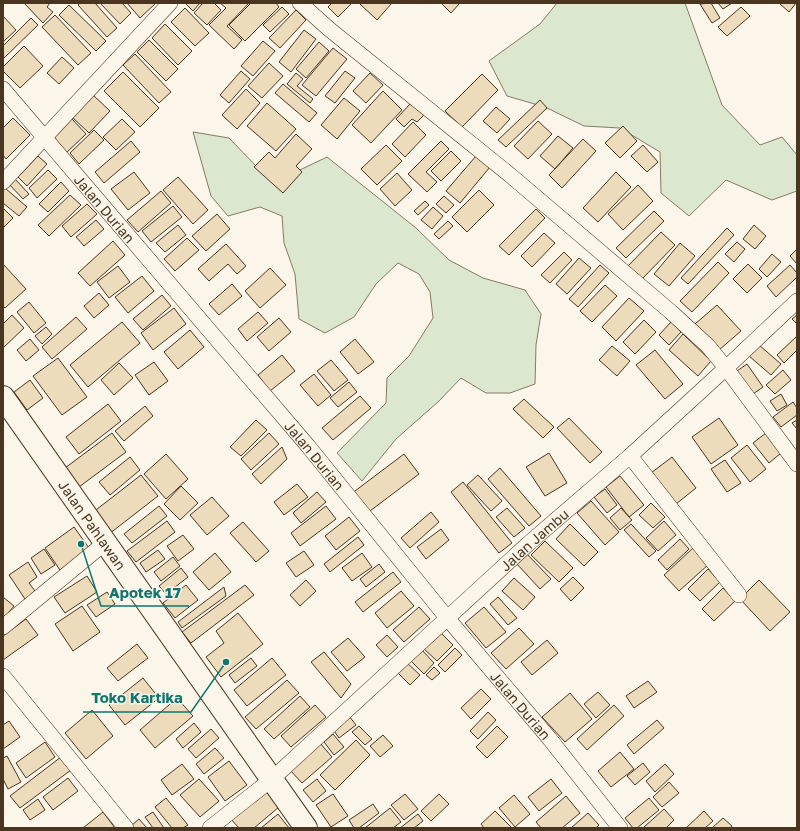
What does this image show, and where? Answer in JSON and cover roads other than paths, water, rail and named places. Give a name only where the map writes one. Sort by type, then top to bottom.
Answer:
[{"type":"main road","name":"Jalan Pahlawan","points":[[3,397],[306,828]]},
{"type":"street","points":[[3,182],[170,3]]},
{"type":"street","points":[[300,3],[329,30],[510,175],[637,282],[708,346],[797,464]]},
{"type":"street","name":"Jalan Durian","points":[[3,89],[308,446],[448,619],[549,738],[620,828]]},
{"type":"street","name":"Jalan Jambu","points":[[210,828],[272,779],[528,544],[630,456],[797,301]]},
{"type":"street","points":[[630,456],[739,595]]},
{"type":"street","points":[[3,627],[106,542]]},
{"type":"street","points":[[3,676],[126,828]]},
{"type":"place","name":"Apotek 17","points":[[81,544]]},
{"type":"place","name":"Toko Kartika","points":[[226,662]]}]
